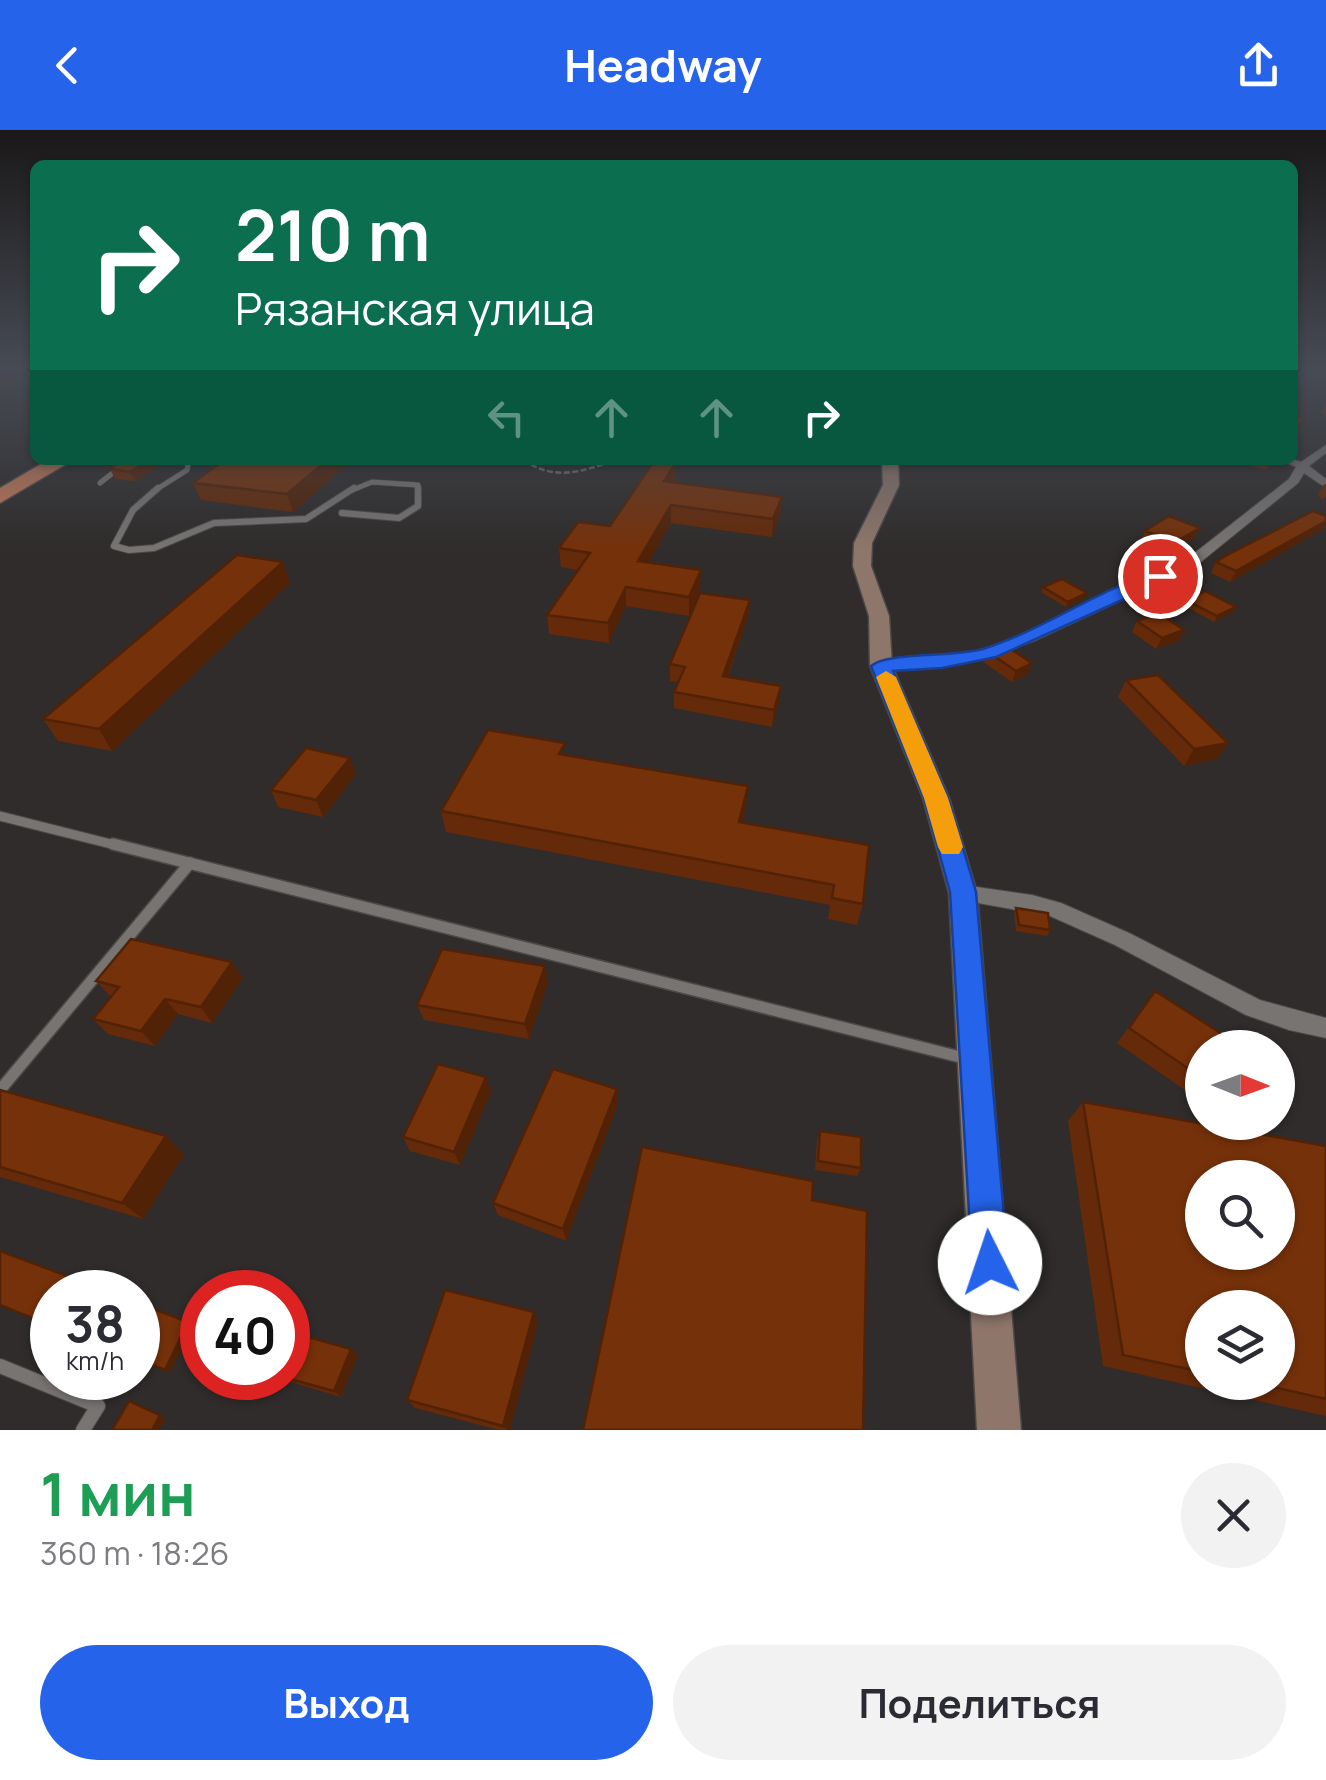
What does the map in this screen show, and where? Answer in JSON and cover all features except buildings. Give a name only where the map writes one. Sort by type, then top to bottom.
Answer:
[{"type":"highway","points":[[0,497],[54,465]]},
{"type":"street","points":[[881,666],[942,662],[990,653],[1192,562],[1294,481],[1302,466],[1326,448]]},
{"type":"street","points":[[1298,464],[1326,485]]},
{"type":"street","points":[[890,465],[891,485],[863,544],[862,566],[879,616],[881,666],[936,798],[963,892],[999,1430]]},
{"type":"street","points":[[963,892],[1052,908],[1101,929],[1260,1012],[1292,1024],[1326,1028]]},
{"type":"lane","points":[[100,483],[123,465]]},
{"type":"lane","points":[[188,465],[187,470],[149,493],[120,526],[114,546],[131,553],[160,548],[209,524],[303,520],[326,512],[357,486],[375,481],[418,484],[418,506],[399,518],[342,512]]},
{"type":"lane","points":[[0,816],[976,1061]]},
{"type":"lane","points":[[0,1090],[190,863]]},
{"type":"lane","points":[[0,1366],[98,1406],[83,1430]]},
{"type":"path","points":[[531,465],[542,473],[561,476],[599,465]]},
{"type":"slow traffic","points":[[886,677],[936,798],[950,847]]},
{"type":"route","points":[[990,1263],[963,892],[936,798],[881,666],[942,662],[990,653],[1160,576]]}]
